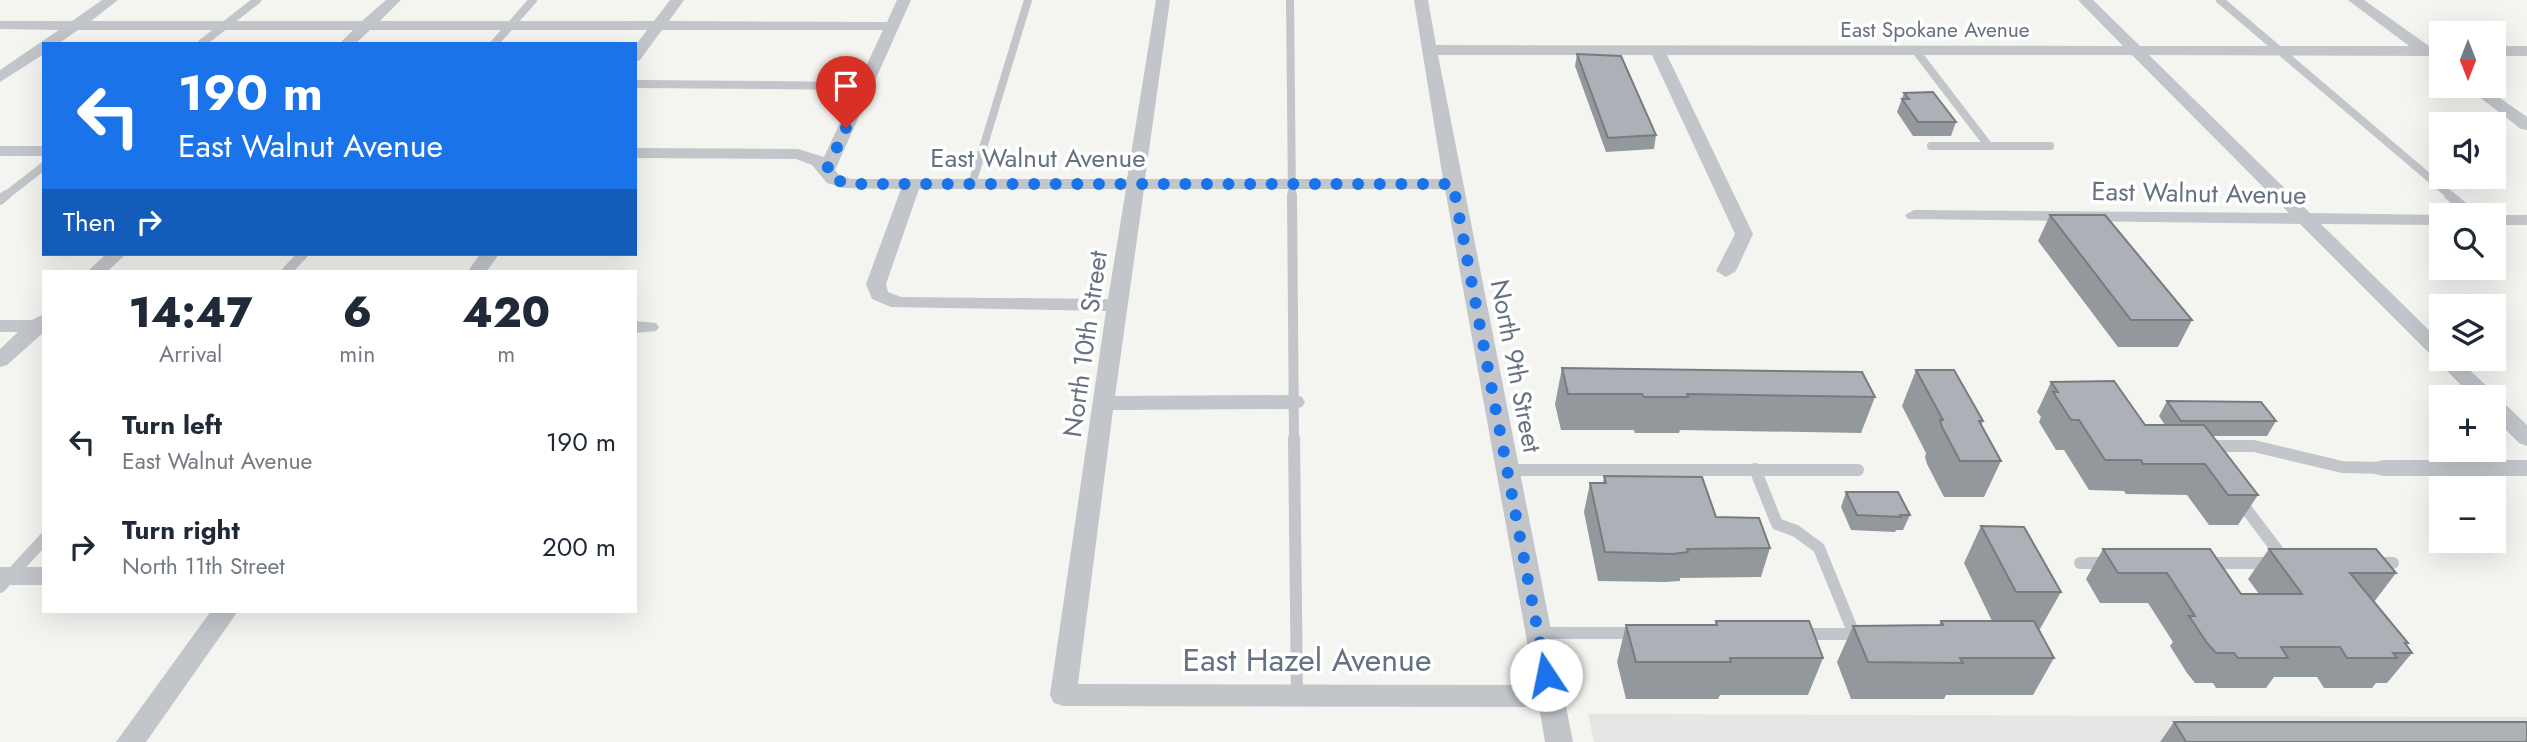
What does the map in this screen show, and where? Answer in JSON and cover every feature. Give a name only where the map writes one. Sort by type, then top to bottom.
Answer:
[{"type":"street","points":[[51,42],[111,0]]},
{"type":"street","points":[[348,42],[394,0]]},
{"type":"street","points":[[637,54],[677,0]]},
{"type":"street","points":[[827,169],[904,0]]},
{"type":"street","name":"North 10th Street","points":[[1063,695],[1163,0]]},
{"type":"street","name":"North 9th Street","points":[[1421,0],[1453,184],[1559,742]]},
{"type":"street","points":[[2085,0],[2429,342]]},
{"type":"street","points":[[2355,0],[2429,48]]},
{"type":"street","points":[[0,25],[892,26]]},
{"type":"street","points":[[0,77],[42,48]]},
{"type":"street","name":"East Spokane Avenue","points":[[1429,50],[2429,51]]},
{"type":"street","points":[[1657,50],[1744,234],[1726,271]]},
{"type":"street","points":[[2506,51],[2527,51]]},
{"type":"street","points":[[2490,98],[2527,125]]},
{"type":"street","points":[[0,151],[42,151]]},
{"type":"street","name":"East Walnut Avenue","points":[[637,153],[798,154],[813,158],[827,169],[832,179],[850,184],[1453,184]]},
{"type":"street","points":[[912,184],[876,285],[879,295],[898,303],[1117,305]]},
{"type":"street","name":"East Walnut Avenue","points":[[1914,215],[2429,220]]},
{"type":"street","points":[[2506,220],[2527,220]]},
{"type":"street","points":[[98,270],[115,256]]},
{"type":"street","points":[[478,270],[488,256]]},
{"type":"street","points":[[0,326],[42,324]]},
{"type":"street","points":[[0,360],[42,324]]},
{"type":"street","points":[[2458,371],[2473,385]]},
{"type":"street","points":[[1105,403],[1294,402]]},
{"type":"street","points":[[2506,417],[2527,438]]},
{"type":"street","points":[[2383,468],[2527,468]]},
{"type":"street","points":[[3,580],[42,576]]},
{"type":"street","points":[[131,742],[224,613]]},
{"type":"street","name":"East Hazel Avenue","points":[[1063,695],[1550,696]]},
{"type":"lane","points":[[204,42],[257,0]]},
{"type":"lane","points":[[496,42],[533,0]]},
{"type":"lane","points":[[972,184],[1028,0]]},
{"type":"lane","points":[[1290,0],[1297,695]]},
{"type":"lane","points":[[2220,0],[2459,203]]},
{"type":"lane","points":[[1916,51],[1988,145]]},
{"type":"lane","points":[[637,84],[865,86]]},
{"type":"lane","points":[[1931,146],[2050,146]]},
{"type":"lane","points":[[0,200],[42,168]]},
{"type":"lane","points":[[288,270],[301,256]]},
{"type":"lane","points":[[2206,457],[2198,446],[2254,446],[2342,467],[2383,468]]},
{"type":"lane","points":[[1755,469],[1776,524],[1796,531],[1819,548],[1854,634],[1786,634]]},
{"type":"lane","points":[[1507,470],[1858,470]]},
{"type":"lane","points":[[2191,563],[2294,563],[2230,489]]},
{"type":"lane","points":[[3,580],[42,541]]},
{"type":"lane","points":[[2080,563],[2122,563]]},
{"type":"lane","points":[[2367,563],[2393,563]]},
{"type":"lane","points":[[1538,633],[1648,633]]},
{"type":"shaded area","points":[[1588,714],[2527,717],[2527,742],[1594,742]]},
{"type":"building","points":[[1577,54],[1621,56],[1656,135],[1608,138]]},
{"type":"building","points":[[1933,92],[1956,122],[1918,122],[1902,99],[1909,99],[1904,93]]},
{"type":"building","points":[[2050,215],[2105,215],[2192,320],[2131,320]]},
{"type":"building","points":[[1562,368],[1862,372],[1875,397],[1687,394],[1688,397],[1644,397],[1642,394],[1568,394]]},
{"type":"building","points":[[1916,370],[1954,370],[1983,421],[1979,421],[2001,461],[1960,461],[1942,427],[1940,420],[1943,420]]},
{"type":"building","points":[[2114,381],[2145,425],[2204,425],[2258,495],[2228,495],[2205,464],[2143,464],[2141,460],[2105,460],[2079,420],[2071,420],[2053,392],[2058,392],[2051,382]]},
{"type":"building","points":[[2167,401],[2261,402],[2276,421],[2181,421]]},
{"type":"building","points":[[1604,476],[1702,477],[1716,517],[1759,518],[1770,548],[1687,549],[1688,552],[1673,554],[1605,552],[1590,483],[1606,483]]},
{"type":"building","points":[[1846,492],[1898,492],[1910,515],[1857,515]]},
{"type":"building","points":[[1981,526],[2024,527],[2061,592],[2016,592]]},
{"type":"building","points":[[2103,549],[2210,549],[2241,594],[2302,594],[2269,549],[2376,549],[2396,573],[2350,573],[2408,643],[2405,643],[2412,653],[2393,653],[2397,658],[2347,658],[2340,647],[2281,647],[2288,658],[2238,658],[2234,653],[2216,653],[2189,616],[2195,616],[2167,573],[2118,573]]},
{"type":"building","points":[[1716,621],[1809,621],[1823,658],[1636,662],[1626,625],[1717,625]]},
{"type":"building","points":[[1941,621],[2034,621],[2054,658],[1960,658],[1963,663],[1868,662],[1853,626],[1943,625]]},
{"type":"building","points":[[2174,722],[2527,722],[2527,742],[2186,742]]},
{"type":"route","points":[[846,128],[827,169],[832,179],[850,184],[1453,184],[1546,675]]}]
